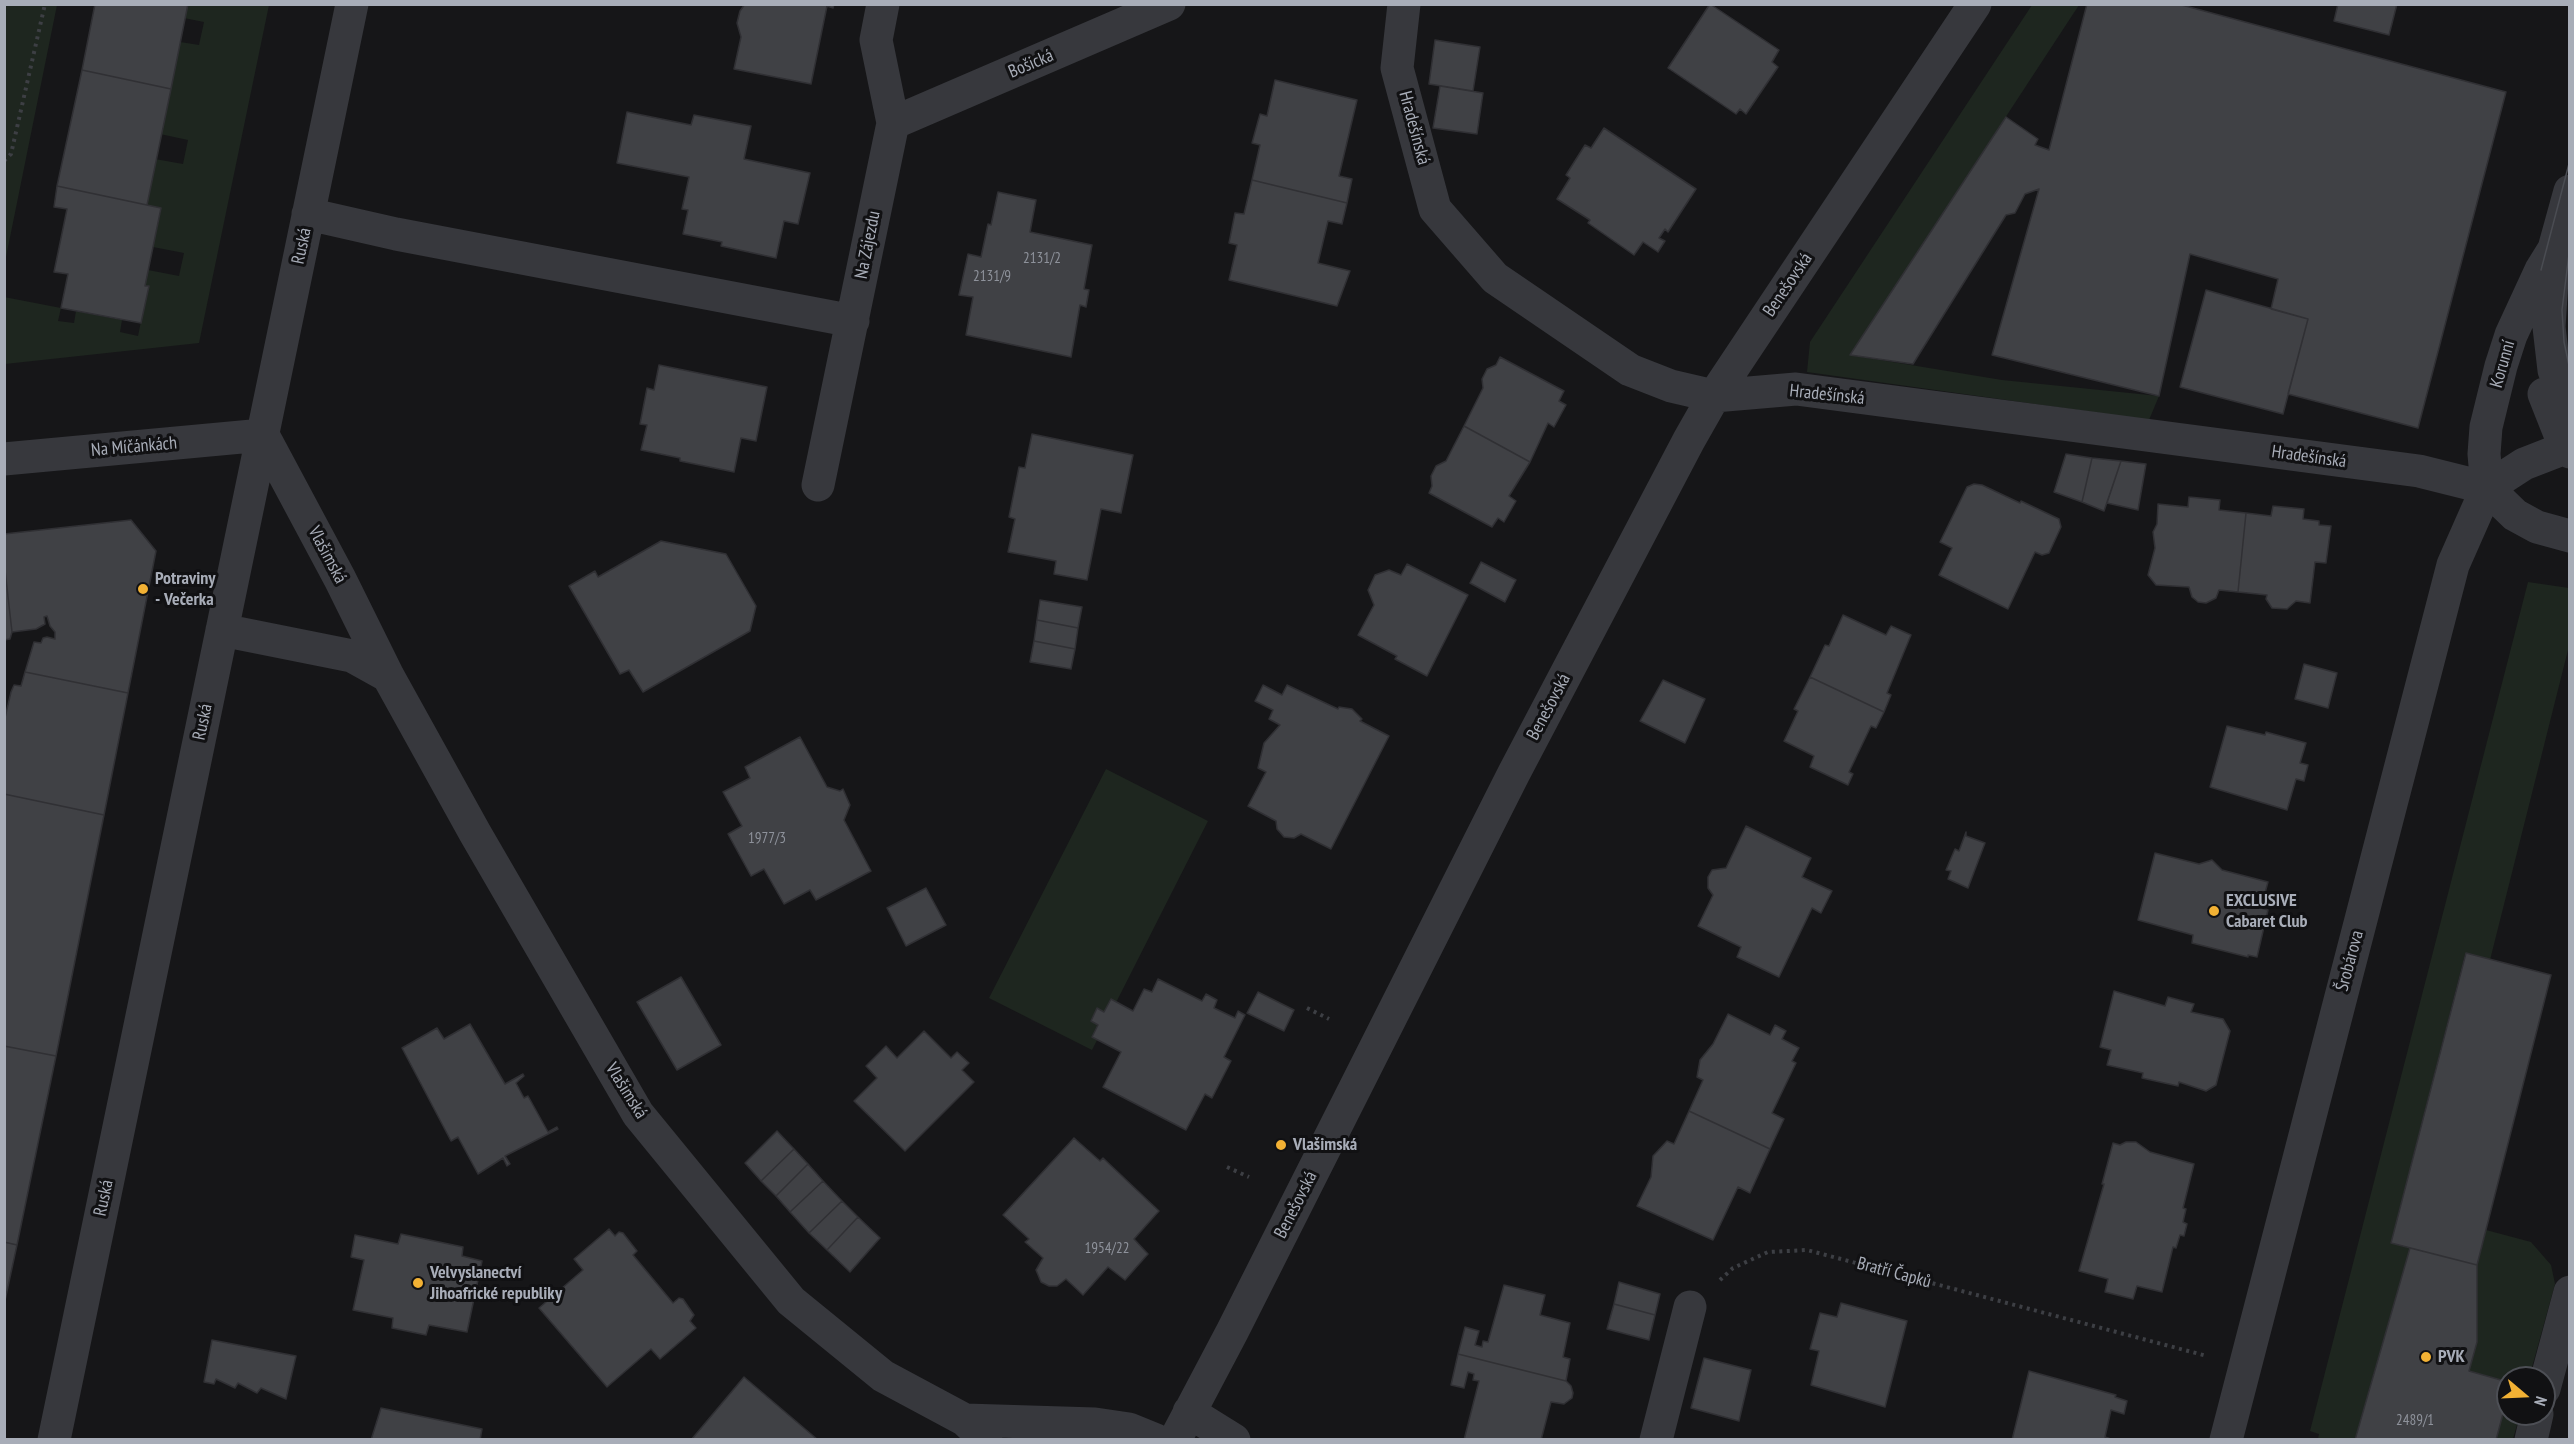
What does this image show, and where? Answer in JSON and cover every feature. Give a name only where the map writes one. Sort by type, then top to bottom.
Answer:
[{"type":"street","name":"Ruská","points":[[54,1440],[352,4]]},
{"type":"street","name":"Na Zájezdu","points":[[818,485],[893,123],[876,40],[883,4]]},
{"type":"street","name":"Bošická","points":[[893,123],[1169,4]]},
{"type":"street","name":"Hradešínská","points":[[1404,4],[1397,68],[1435,209],[1495,278],[1630,370],[1671,387],[1714,396],[1796,389],[2419,471],[2487,488]]},
{"type":"street","name":"Benešovská","points":[[1182,1426],[1238,1321],[1514,773],[1714,396],[1975,4]]},
{"type":"street","name":"Korunní","points":[[2487,488],[2484,454],[2486,427],[2511,335],[2547,260],[2570,191]]},
{"type":"street","points":[[308,214],[396,234],[853,321]]},
{"type":"street","points":[[2547,260],[2536,299],[2537,360],[2543,390],[2568,448],[2524,464],[2487,488],[2515,515],[2537,527],[2570,536]]},
{"type":"street","name":"Korunní","points":[[2547,260],[2549,327],[2554,370],[2570,414]]},
{"type":"street","name":"Na Míčánkách","points":[[4,459],[263,435]]},
{"type":"street","name":"Vlašimská","points":[[263,435],[340,579],[388,676],[475,833],[638,1114],[791,1301],[883,1376],[975,1430],[1095,1424],[1129,1429],[1156,1440]]},
{"type":"street","name":"Šrobárova","points":[[2226,1440],[2453,565],[2487,488]]},
{"type":"street","points":[[222,630],[352,656],[388,676]]},
{"type":"street","points":[[2550,1366],[2570,1292]]},
{"type":"street","points":[[1656,1440],[1690,1307]]},
{"type":"street","points":[[1182,1426],[1234,1440]]},
{"type":"path","points":[[4,161],[11,154],[45,4]]},
{"type":"path","points":[[1306,1008],[1329,1019]]},
{"type":"path","points":[[1227,1167],[1249,1177]]},
{"type":"path","name":"Bratří Čapků","points":[[1690,1307],[1733,1268],[1768,1252],[1808,1250],[2245,1366]]},
{"type":"shaded area","points":[[4,5],[57,5],[5,262],[4,262]]},
{"type":"shaded area","points":[[187,5],[269,5],[199,343],[5,364],[4,297],[61,308],[58,321],[74,323],[76,311],[122,320],[120,332],[138,336],[148,287],[145,286],[148,270],[179,276],[184,253],[153,247],[161,209],[146,205],[155,159],[183,164],[188,140],[160,134],[180,42],[199,45],[204,22],[184,18]]},
{"type":"shaded area","points":[[2032,5],[2079,5],[1850,355],[2002,380],[2159,396],[2149,420],[1807,372],[1810,342]]},
{"type":"shaded area","points":[[2528,582],[2569,588],[2569,646],[2490,960],[2465,954],[2391,1243],[2410,1248],[2355,1439],[2318,1439],[2319,1434],[2310,1431]]},
{"type":"shaded area","points":[[1106,769],[1208,821],[1092,1050],[989,998]]},
{"type":"shaded area","points":[[2486,1230],[2531,1242],[2551,1265],[2555,1284],[2532,1366],[2496,1366],[2496,1379],[2469,1371],[2477,1342],[2477,1265]]},
{"type":"shaded area","points":[[2500,1426],[2517,1426],[2513,1439],[2496,1440]]},
{"type":"building","points":[[95,4],[188,4],[171,89],[82,70]]},
{"type":"building","points":[[745,4],[834,4],[833,8],[827,6],[811,84],[734,69],[741,37],[737,23],[740,11]]},
{"type":"building","points":[[1710,4],[1779,50],[1772,62],[1778,67],[1746,114],[1740,109],[1736,114],[1668,68]]},
{"type":"building","points":[[2087,4],[2178,4],[2506,92],[2418,428],[2288,394],[2308,319],[2271,309],[2278,279],[2190,254],[2159,396],[1992,355],[2039,189],[2025,194],[2015,213],[2006,215],[1913,364],[1850,355],[2006,117],[2038,139],[2035,145],[2049,150]]},
{"type":"building","points":[[2338,4],[2397,4],[2389,35],[2334,21]]},
{"type":"building","points":[[1435,40],[1480,47],[1473,91],[1429,84]]},
{"type":"building","points":[[82,70],[171,89],[147,205],[57,186]]},
{"type":"building","points":[[1275,80],[1357,100],[1339,176],[1352,179],[1347,203],[1252,180],[1260,145],[1252,143],[1260,114],[1267,116]]},
{"type":"building","points":[[1440,86],[1483,93],[1477,134],[1433,128]]},
{"type":"building","points":[[627,112],[691,125],[694,115],[751,126],[744,159],[810,173],[798,224],[784,221],[776,258],[721,246],[722,242],[683,234],[688,210],[682,209],[689,177],[617,163]]},
{"type":"building","points":[[1604,128],[1696,189],[1668,232],[1665,229],[1659,238],[1665,241],[1658,252],[1643,242],[1634,255],[1588,223],[1590,220],[1557,199],[1570,178],[1566,175],[1585,145],[1591,148]]},
{"type":"building","points":[[1252,180],[1347,203],[1342,224],[1328,221],[1318,263],[1350,271],[1337,306],[1229,280],[1237,245],[1229,243],[1235,213],[1244,214]]},
{"type":"building","points":[[57,186],[161,208],[145,286],[149,286],[141,323],[61,308],[68,274],[54,272],[67,209],[54,207]]},
{"type":"building","points":[[998,192],[1036,200],[1030,232],[1092,245],[1084,289],[1089,290],[1086,307],[1080,305],[1071,357],[966,335],[973,297],[959,295],[968,254],[981,257]]},
{"type":"building","points":[[2206,290],[2308,319],[2283,414],[2180,387]]},
{"type":"building","points":[[1500,357],[1564,391],[1559,401],[1566,405],[1554,427],[1548,423],[1530,462],[1464,426],[1483,388],[1482,379],[1487,369],[1496,365]]},
{"type":"building","points":[[659,365],[767,387],[756,441],[741,438],[734,472],[641,450],[647,425],[640,424],[647,388],[654,390]]},
{"type":"building","points":[[1464,426],[1530,462],[1509,496],[1516,501],[1504,522],[1498,518],[1492,527],[1429,493],[1432,486],[1431,476],[1436,466],[1446,461]]},
{"type":"building","points":[[1032,434],[1133,455],[1121,513],[1101,509],[1087,580],[1054,574],[1056,561],[1008,552],[1015,519],[1009,517],[1019,467],[1025,468]]},
{"type":"building","points":[[2066,454],[2092,458],[2082,502],[2054,492]]},
{"type":"building","points":[[2092,458],[2121,461],[2104,511],[2082,502]]},
{"type":"building","points":[[2121,461],[2146,464],[2138,510],[2107,503]]},
{"type":"building","points":[[1974,484],[1982,485],[2020,503],[2021,501],[2059,519],[2061,527],[2049,553],[2042,555],[2035,552],[2008,609],[1939,575],[1952,548],[1940,542],[1967,487]]},
{"type":"building","points":[[2189,497],[2220,500],[2219,510],[2246,513],[2238,592],[2219,590],[2216,598],[2206,603],[2198,602],[2192,597],[2189,587],[2156,585],[2148,575],[2155,548],[2153,532],[2157,524],[2158,504],[2188,507]]},
{"type":"building","points":[[2273,506],[2304,509],[2303,519],[2319,521],[2319,525],[2331,526],[2326,563],[2315,562],[2310,603],[2296,601],[2287,609],[2272,608],[2266,599],[2267,595],[2238,592],[2246,513],[2271,516]]},
{"type":"building","points":[[131,520],[156,551],[128,693],[25,672],[34,642],[41,643],[43,638],[47,637],[55,639],[55,632],[47,616],[44,617],[45,624],[36,629],[12,632],[4,561],[4,534]]},
{"type":"building","points":[[661,541],[726,554],[756,606],[750,631],[643,692],[629,670],[620,674],[569,586],[595,571],[598,577]]},
{"type":"building","points":[[4,561],[12,632],[10,639],[4,640]]},
{"type":"building","points":[[1481,562],[1516,580],[1505,602],[1470,583]]},
{"type":"building","points":[[1407,564],[1468,595],[1427,676],[1395,659],[1397,656],[1358,635],[1374,605],[1368,590],[1375,575],[1389,570],[1401,575]]},
{"type":"building","points":[[1040,600],[1082,607],[1078,628],[1037,620]]},
{"type":"building","points":[[1843,615],[1886,635],[1891,626],[1911,635],[1887,693],[1891,695],[1884,712],[1810,677],[1825,645],[1829,646]]},
{"type":"building","points":[[1037,620],[1078,628],[1075,649],[1034,641]]},
{"type":"building","points":[[1034,641],[1075,649],[1071,669],[1030,662]]},
{"type":"building","points":[[2304,664],[2337,673],[2328,708],[2295,699]]},
{"type":"building","points":[[25,672],[128,693],[104,815],[4,794],[4,722],[11,692],[14,685],[21,686]]},
{"type":"building","points":[[1810,677],[1884,712],[1876,728],[1871,726],[1849,772],[1853,774],[1848,785],[1810,767],[1814,756],[1784,741],[1798,711],[1794,709]]},
{"type":"building","points":[[1663,680],[1705,699],[1685,743],[1640,721]]},
{"type":"building","points":[[1263,685],[1282,695],[1287,685],[1338,709],[1339,707],[1352,709],[1362,719],[1360,721],[1389,736],[1331,849],[1301,834],[1294,838],[1284,837],[1277,829],[1276,821],[1248,806],[1266,772],[1258,768],[1264,743],[1280,725],[1269,719],[1273,710],[1255,701]]},
{"type":"building","points":[[2227,726],[2265,735],[2266,732],[2306,743],[2300,763],[2308,765],[2304,781],[2296,779],[2287,810],[2210,787]]},
{"type":"building","points":[[800,737],[827,787],[840,791],[843,789],[850,805],[844,820],[871,871],[816,900],[810,890],[784,904],[764,869],[751,876],[728,834],[742,826],[723,792],[750,778],[745,767]]},
{"type":"building","points":[[4,794],[104,815],[56,1056],[4,1046]]},
{"type":"building","points":[[1746,826],[1811,858],[1802,877],[1832,891],[1821,913],[1812,908],[1779,977],[1737,957],[1741,947],[1698,926],[1713,895],[1708,888],[1708,877],[1712,870],[1726,868]]},
{"type":"building","points":[[1966,832],[1966,836],[1985,843],[1968,888],[1948,879],[1951,871],[1946,870],[1955,849],[1959,851]]},
{"type":"building","points":[[2155,853],[2199,864],[2212,860],[2222,870],[2268,882],[2261,908],[2268,910],[2257,957],[2248,955],[2248,957],[2192,943],[2193,935],[2138,920]]},
{"type":"building","points":[[926,888],[946,925],[906,946],[887,908]]},
{"type":"building","points":[[2466,953],[2551,975],[2477,1265],[2391,1243]]},
{"type":"building","points":[[681,977],[721,1045],[677,1070],[637,1002]]},
{"type":"building","points":[[1158,979],[1202,1001],[1206,994],[1217,1000],[1214,1008],[1235,1018],[1238,1011],[1245,1015],[1224,1057],[1231,1061],[1212,1098],[1205,1094],[1186,1130],[1103,1087],[1121,1052],[1092,1037],[1098,1025],[1091,1021],[1097,1008],[1104,1012],[1111,999],[1133,1011],[1144,989],[1152,992]]},
{"type":"building","points":[[2114,991],[2165,1006],[2168,997],[2194,1004],[2191,1012],[2223,1019],[2230,1031],[2216,1085],[2206,1091],[2179,1082],[2178,1086],[2142,1078],[2143,1073],[2107,1065],[2111,1050],[2100,1047]]},
{"type":"building","points":[[1258,992],[1294,1010],[1284,1031],[1247,1013]]},
{"type":"building","points":[[1728,1014],[1770,1035],[1775,1025],[1786,1031],[1782,1039],[1799,1048],[1792,1061],[1796,1063],[1772,1113],[1784,1119],[1770,1149],[1689,1111],[1703,1080],[1697,1077],[1700,1060],[1713,1044]]},
{"type":"building","points":[[470,1024],[505,1084],[523,1074],[524,1076],[516,1083],[524,1098],[528,1096],[548,1132],[557,1127],[558,1129],[505,1156],[510,1164],[507,1166],[503,1158],[478,1174],[458,1137],[451,1141],[402,1048],[437,1028],[444,1039]]},
{"type":"building","points":[[924,1031],[951,1058],[957,1052],[969,1063],[962,1070],[974,1082],[905,1151],[854,1101],[877,1078],[866,1066],[886,1046],[897,1058]]},
{"type":"building","points":[[4,1046],[56,1056],[17,1245],[4,1242]]},
{"type":"building","points":[[1689,1111],[1770,1149],[1750,1193],[1738,1187],[1713,1240],[1637,1206],[1651,1177],[1653,1156],[1667,1141],[1674,1144]]},
{"type":"building","points":[[777,1131],[794,1149],[761,1181],[745,1163]]},
{"type":"building","points":[[1074,1138],[1100,1161],[1103,1158],[1159,1211],[1134,1239],[1148,1254],[1125,1280],[1108,1267],[1083,1295],[1066,1279],[1057,1286],[1049,1286],[1041,1282],[1036,1270],[1043,1258],[1025,1242],[1029,1239],[1003,1215]]},
{"type":"building","points":[[2126,1142],[2136,1142],[2150,1152],[2194,1164],[2183,1208],[2186,1209],[2183,1222],[2187,1224],[2184,1236],[2180,1235],[2176,1248],[2173,1247],[2162,1292],[2137,1286],[2133,1299],[2105,1292],[2108,1279],[2079,1271],[2104,1184],[2102,1184],[2113,1143],[2120,1145]]},
{"type":"building","points":[[794,1149],[808,1164],[776,1196],[761,1181]]},
{"type":"building","points":[[808,1164],[823,1181],[790,1212],[776,1196]]},
{"type":"building","points":[[823,1181],[842,1201],[809,1233],[790,1212]]},
{"type":"building","points":[[842,1201],[858,1217],[827,1250],[809,1233]]},
{"type":"building","points":[[858,1217],[880,1238],[850,1272],[827,1250]]},
{"type":"building","points":[[609,1229],[615,1236],[619,1232],[623,1233],[637,1251],[633,1255],[673,1303],[679,1298],[683,1299],[694,1315],[690,1321],[696,1328],[660,1359],[651,1349],[607,1387],[539,1308],[583,1270],[574,1259]]},
{"type":"building","points":[[401,1234],[463,1247],[462,1256],[482,1261],[467,1332],[429,1325],[426,1335],[392,1328],[393,1318],[353,1310],[364,1260],[351,1257],[355,1235],[398,1244]]},
{"type":"building","points":[[4,1242],[17,1245],[4,1305]]},
{"type":"building","name":"PVK","points":[[2410,1248],[2477,1265],[2477,1342],[2469,1371],[2496,1379],[2496,1426],[2500,1426],[2496,1440],[2355,1440]]},
{"type":"building","points":[[1619,1282],[1660,1294],[1655,1315],[1614,1304]]},
{"type":"building","points":[[1504,1285],[1545,1295],[1540,1315],[1570,1323],[1563,1357],[1570,1359],[1566,1381],[1458,1354],[1465,1327],[1479,1331],[1475,1345],[1482,1347],[1483,1341],[1488,1342]]},
{"type":"building","points":[[1841,1303],[1907,1321],[1885,1407],[1811,1385],[1819,1351],[1810,1349],[1820,1313],[1837,1317]]},
{"type":"building","points":[[1614,1304],[1655,1315],[1649,1340],[1607,1329]]},
{"type":"building","points":[[212,1340],[296,1356],[286,1399],[261,1388],[257,1393],[238,1383],[235,1388],[216,1379],[214,1384],[204,1382]]},
{"type":"building","points":[[1458,1354],[1566,1381],[1571,1386],[1572,1398],[1564,1404],[1551,1402],[1541,1440],[1464,1440],[1479,1381],[1473,1380],[1474,1374],[1468,1372],[1464,1388],[1451,1385]]},
{"type":"building","points":[[1704,1358],[1751,1370],[1739,1421],[1691,1408]]},
{"type":"building","points":[[2029,1371],[2116,1395],[2115,1397],[2127,1401],[2124,1414],[2111,1410],[2105,1437],[2114,1440],[2012,1440]]},
{"type":"building","points":[[744,1377],[818,1440],[691,1440]]},
{"type":"building","points":[[381,1408],[482,1429],[480,1440],[371,1440]]},
{"type":"tram line","points":[[2541,270],[2570,160]]},
{"type":"tram line","points":[[2570,246],[2562,310],[2564,342],[2570,370]]},
{"type":"place","name":"Potraviny - Večerka","points":[[143,589]]},
{"type":"place","name":"EXCLUSIVE Cabaret Club","points":[[2214,911]]},
{"type":"place","name":"Vlašimská","points":[[1281,1145]]},
{"type":"place","name":"Velvyslanectví Jihoafrické republiky","points":[[418,1283]]},
{"type":"place","name":"PVK","points":[[2426,1357]]}]
